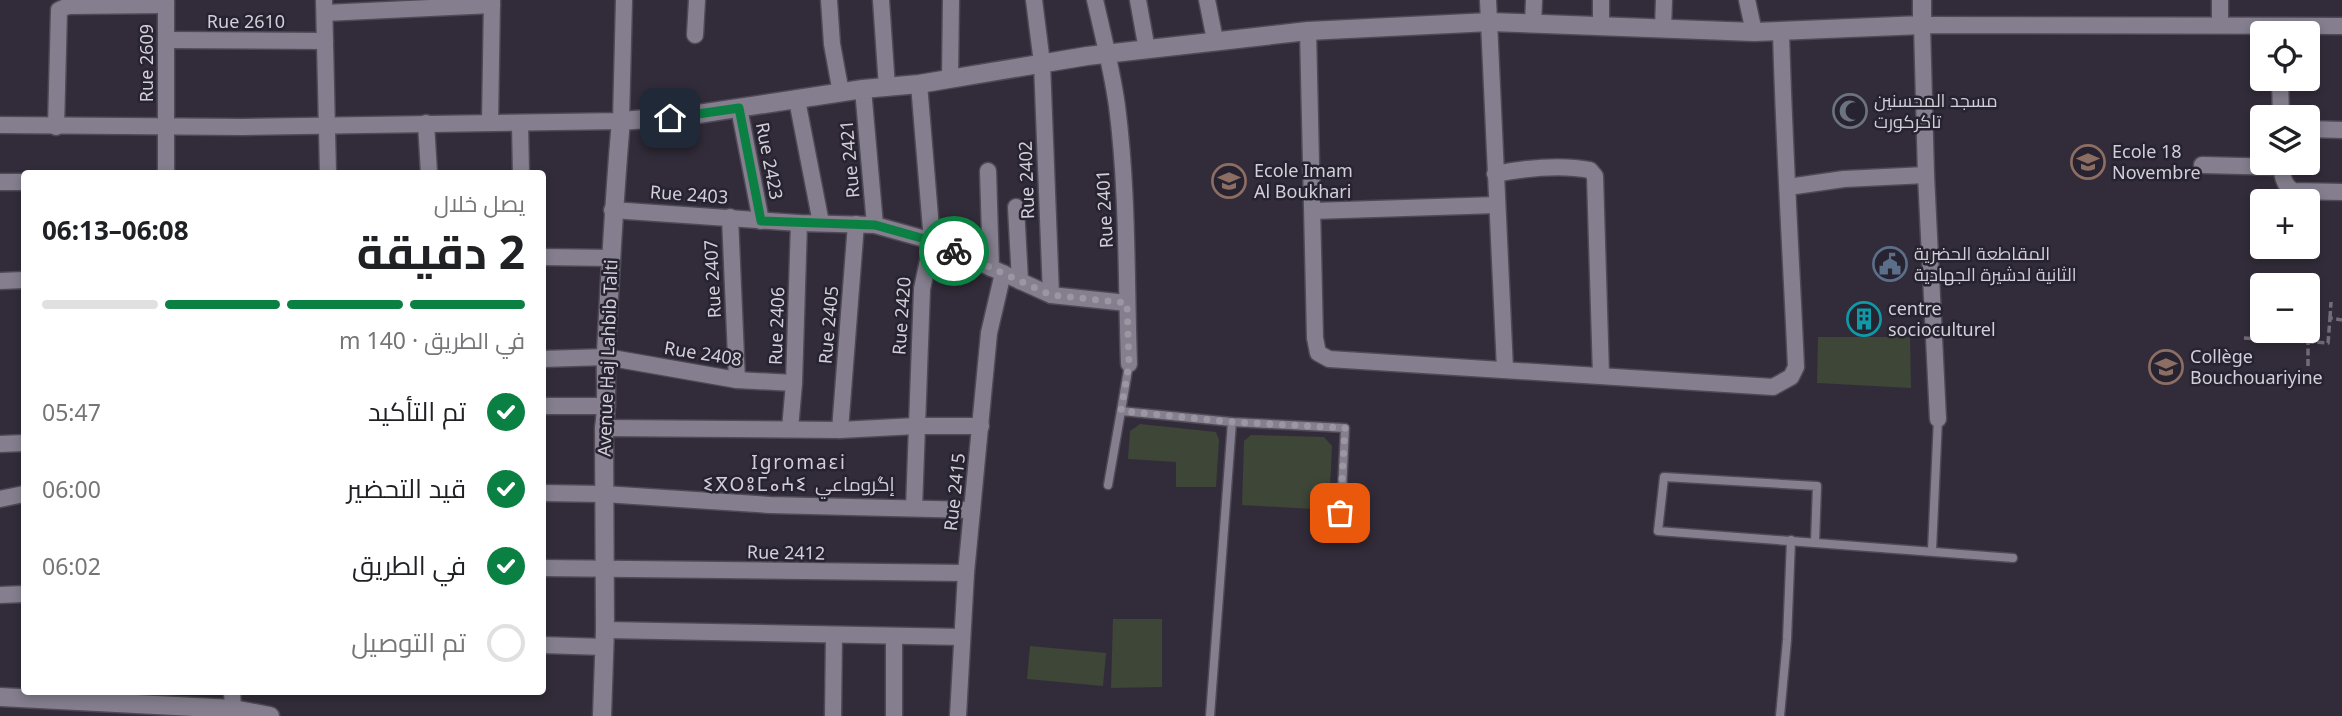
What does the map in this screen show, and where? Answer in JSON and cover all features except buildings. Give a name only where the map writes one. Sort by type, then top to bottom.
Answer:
[{"type":"street","name":"Avenue Haj Lahbib Talti","points":[[602,716],[606,357],[612,210],[621,121],[624,0]]},
{"type":"street","points":[[695,35],[697,0]]},
{"type":"street","points":[[829,0],[832,44],[841,93]]},
{"type":"street","points":[[881,0],[887,87]]},
{"type":"street","points":[[950,79],[951,0]]},
{"type":"street","name":"Rue 2402","points":[[1034,0],[1042,63],[1051,295]]},
{"type":"street","name":"Rue 2401","points":[[1095,0],[1117,107],[1121,149],[1127,253],[1129,364]]},
{"type":"street","points":[[1138,0],[1147,50]]},
{"type":"street","points":[[1207,0],[1215,40]]},
{"type":"street","points":[[1488,0],[1505,369]]},
{"type":"street","points":[[1533,24],[1534,0]]},
{"type":"street","points":[[1601,0],[1601,27]]},
{"type":"street","points":[[1662,29],[1664,0]]},
{"type":"street","points":[[1747,0],[1754,32]]},
{"type":"street","points":[[1922,0],[1926,174],[1938,419]]},
{"type":"street","points":[[2220,0],[2220,25]]},
{"type":"street","points":[[55,127],[59,10],[68,6],[166,2]]},
{"type":"street","name":"Rue 2609","points":[[166,2],[166,170]]},
{"type":"street","points":[[328,170],[325,7],[492,3],[490,123]]},
{"type":"street","points":[[0,125],[243,127],[621,121],[675,117],[863,89],[919,84],[1107,53],[1215,40],[1308,31],[1490,22],[1754,32],[1923,25],[2220,25],[2250,28]]},
{"type":"street","points":[[2320,27],[2342,26]]},
{"type":"street","points":[[1308,31],[1315,338],[1318,353],[1329,359],[1773,387],[1791,377],[1796,367],[1788,187],[1784,156],[1781,32]]},
{"type":"street","name":"Rue 2610","points":[[166,40],[325,41]]},
{"type":"street","name":"Rue 2420","points":[[914,508],[922,289],[932,241],[919,84]]},
{"type":"street","name":"Rue 2421","points":[[863,89],[875,225]]},
{"type":"street","points":[[797,100],[821,223]]},
{"type":"street","name":"Rue 2423","points":[[739,108],[761,221]]},
{"type":"street","points":[[426,123],[429,170]]},
{"type":"street","points":[[520,124],[521,170]]},
{"type":"street","points":[[2320,129],[2342,130]]},
{"type":"street","points":[[2202,165],[2250,165]]},
{"type":"street","points":[[1495,174],[1517,170],[1578,167],[1590,170],[1595,176],[1601,375]]},
{"type":"street","name":"Rue 2415","points":[[958,716],[966,573],[997,270],[988,171]]},
{"type":"street","points":[[1788,187],[1926,174]]},
{"type":"street","points":[[2283,175],[2289,189],[2294,191],[2342,192]]},
{"type":"street","points":[[0,182],[21,182]]},
{"type":"street","points":[[1313,211],[1497,205]]},
{"type":"street","points":[[1016,207],[1020,281]]},
{"type":"street","name":"Rue 2403","points":[[612,210],[761,221],[875,225],[932,241],[1051,295],[1127,303]]},
{"type":"street","name":"Rue 2407","points":[[730,217],[737,380]]},
{"type":"street","name":"Rue 2406","points":[[790,429],[799,223]]},
{"type":"street","name":"Rue 2405","points":[[840,430],[856,224]]},
{"type":"street","points":[[546,257],[612,258]]},
{"type":"street","points":[[0,281],[21,280]]},
{"type":"street","name":"Rue 2408","points":[[546,359],[606,357],[737,380],[794,383]]},
{"type":"street","points":[[546,406],[607,407]]},
{"type":"street","points":[[604,428],[840,430],[981,426]]},
{"type":"street","points":[[0,444],[21,443]]},
{"type":"street","points":[[546,493],[604,494],[769,505],[972,510]]},
{"type":"street","points":[[0,499],[21,495]]},
{"type":"street","name":"Rue 2412","points":[[546,568],[966,573]]},
{"type":"street","points":[[0,595],[21,594]]},
{"type":"street","points":[[833,716],[834,635]]},
{"type":"street","points":[[546,645],[604,638],[834,635],[962,637]]},
{"type":"street","points":[[894,636],[894,716]]},
{"type":"street","points":[[0,697],[146,698],[212,711],[232,700],[270,716]]},
{"type":"lane","points":[[1108,485],[1129,364]]},
{"type":"lane","points":[[1121,411],[1232,422],[1345,428],[1340,513]]},
{"type":"lane","points":[[1932,550],[1938,419]]},
{"type":"lane","points":[[1210,716],[1232,422]]},
{"type":"lane","points":[[1815,542],[1817,486],[1664,477],[1658,531],[2013,558]]},
{"type":"lane","points":[[1780,716],[1787,640],[1791,540]]},
{"type":"path","points":[[2320,343],[2328,343],[2331,302]]},
{"type":"path","points":[[2330,318],[2342,320]]},
{"type":"path","points":[[2244,338],[2250,338]]},
{"type":"path","points":[[2308,343],[2308,366]]},
{"type":"green space","points":[[1818,337],[1910,337],[1911,388],[1817,383]]},
{"type":"green space","points":[[1140,424],[1216,432],[1219,440],[1216,487],[1176,487],[1176,462],[1128,459],[1130,431]]},
{"type":"green space","points":[[1251,435],[1324,437],[1332,446],[1329,510],[1242,505],[1244,441]]},
{"type":"green space","points":[[1113,619],[1162,619],[1162,687],[1111,688]]},
{"type":"green space","points":[[1030,646],[1106,653],[1103,686],[1027,679]]},
{"type":"way so far","points":[[954,251],[1051,295],[1127,303],[1129,364],[1121,411],[1232,422],[1345,428],[1340,513]]},
{"type":"place","name":"مسجد المحسنين تاكركورت","points":[[1850,111]]},
{"type":"place","name":"Ecole 18 Novembre","points":[[2088,162]]},
{"type":"place","name":"Ecole Imam Al Boukhari","points":[[1229,181]]},
{"type":"place","name":"المقاطعة الحضرية الثانية لدشيرة الجهادية","points":[[1890,264]]},
{"type":"place","name":"centre socioculturel","points":[[1864,319]]},
{"type":"place","name":"Collège Bouchouariyine","points":[[2166,367]]},
{"type":"district","name":"Igromaɛi ⵉⴳⵔⵓⵎⴰⵄⵉ إگروماعي","points":[[799,473]]},
{"type":"route","points":[[670,118],[739,108],[761,221],[875,225],[932,241],[954,251]]}]
